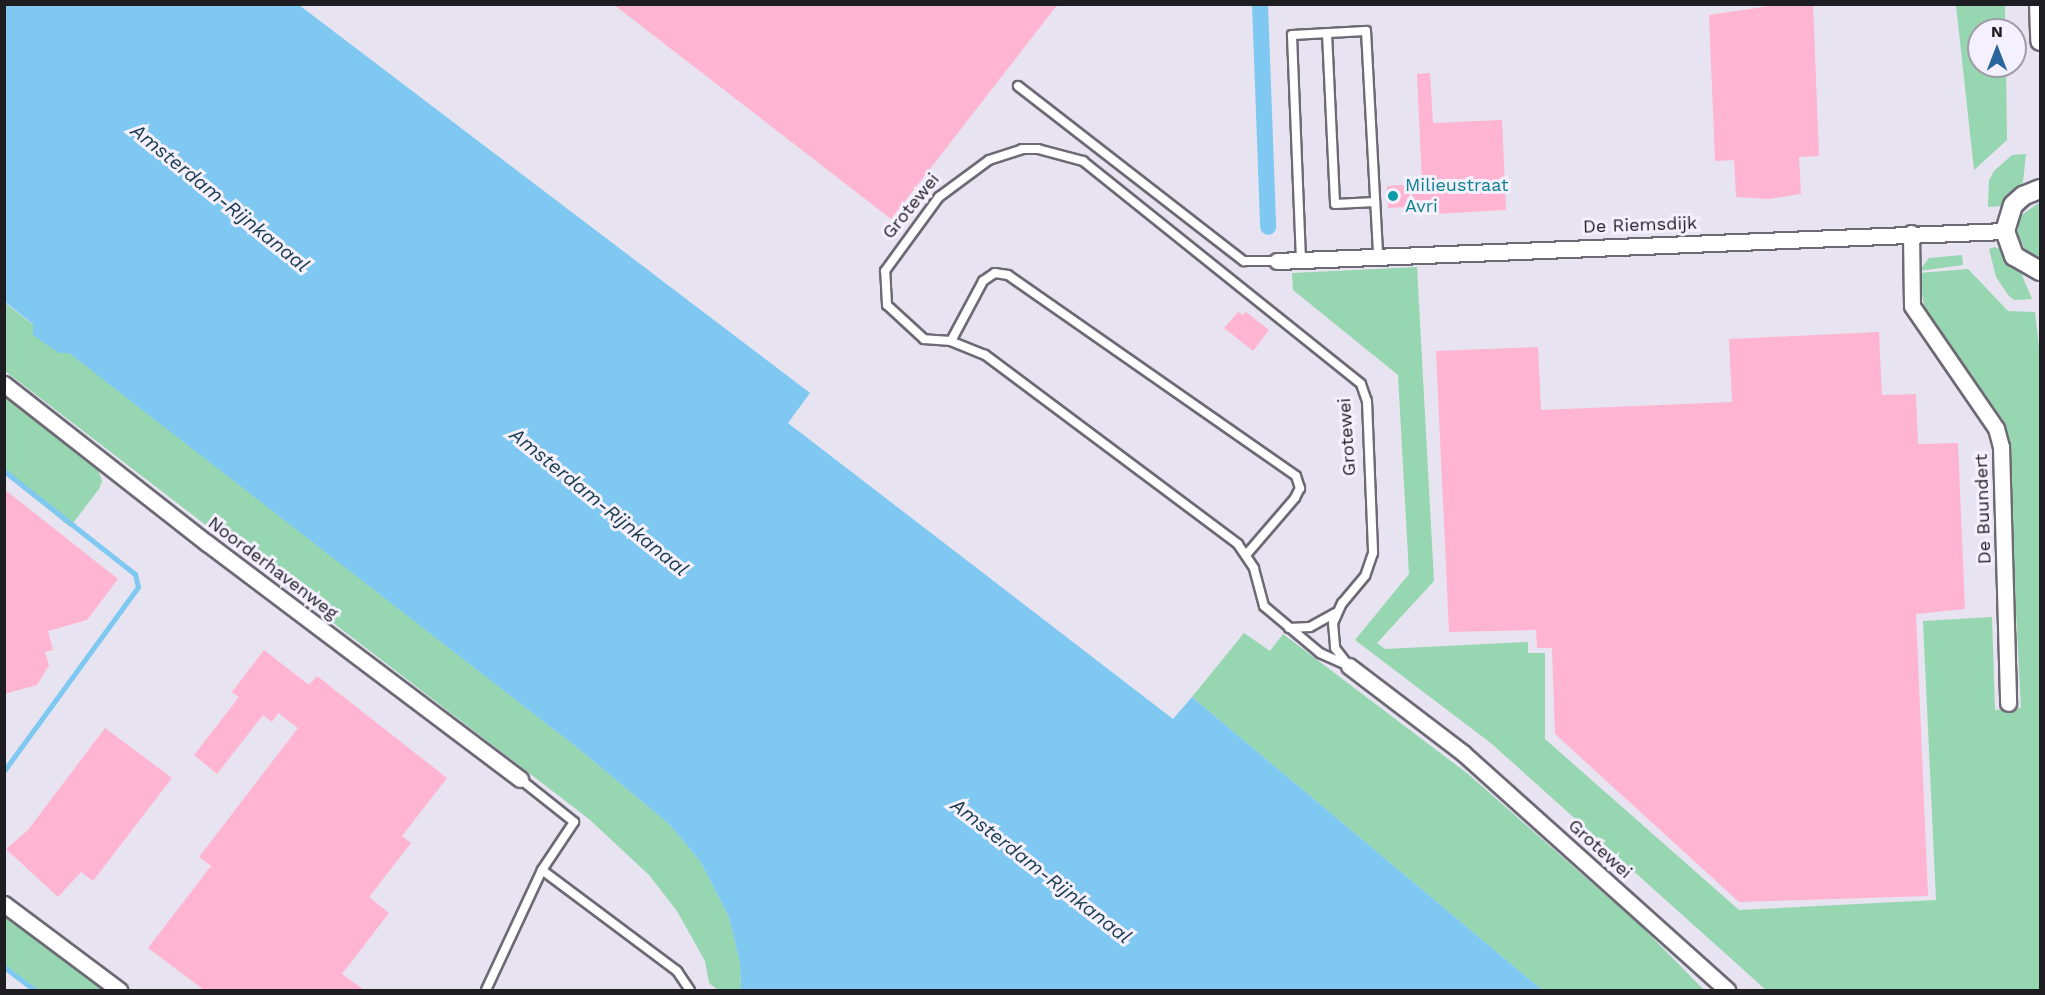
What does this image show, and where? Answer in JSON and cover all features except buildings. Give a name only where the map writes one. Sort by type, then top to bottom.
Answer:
[{"type":"street","points":[[2039,4],[2040,41]]},
{"type":"street","points":[[2040,189],[2023,196],[2013,205],[2005,231],[2014,256],[2040,271]]},
{"type":"street","name":"De Riemsdijk","points":[[1277,261],[1911,233],[2005,231]]},
{"type":"street","name":"De Buundert","points":[[1911,233],[1912,306],[1996,428],[2001,447],[2008,703]]},
{"type":"street","name":"Noorderhavenweg","points":[[4,384],[207,543],[520,778]]},
{"type":"street","name":"Grotewei","points":[[1349,666],[1463,753],[1727,990]]},
{"type":"street","points":[[4,903],[119,990]]},
{"type":"lane","points":[[1301,260],[1292,35],[1327,33],[1366,31],[1378,256]]},
{"type":"lane","points":[[1327,33],[1335,204],[1375,202]]},
{"type":"lane","points":[[1018,86],[1244,261],[1277,261]]},
{"type":"lane","name":"Grotewei","points":[[951,341],[924,339],[893,315],[887,305],[885,271],[939,197],[965,174],[1007,152],[1038,149],[1083,161],[1354,376],[1366,393],[1372,564],[1335,613],[1335,648],[1349,666]]},
{"type":"lane","points":[[1246,555],[1295,498],[1300,488],[1296,476],[1008,275],[995,273],[982,281],[951,341],[985,355],[1238,544],[1254,568],[1264,606],[1287,628],[1320,653],[1349,666]]},
{"type":"lane","points":[[1287,628],[1310,627],[1335,613]]},
{"type":"lane","points":[[486,990],[542,870],[574,822],[520,778]]},
{"type":"lane","points":[[542,870],[677,970],[690,990]]},
{"type":"green space","points":[[1956,5],[2005,5],[2005,18],[1967,18],[1967,78],[2006,78],[2007,140],[1974,170]]},
{"type":"green space","points":[[2026,154],[2023,182],[2001,206],[1988,207],[1989,180],[1994,171],[2012,155]]},
{"type":"green space","points":[[2040,202],[2040,258],[2026,251],[2017,234],[2020,216]]},
{"type":"green space","points":[[1994,247],[2003,250],[2019,268],[2032,299],[2014,300],[2009,296],[1996,277],[1989,249]]},
{"type":"green space","points":[[1962,255],[1963,265],[1919,271],[1929,258]]},
{"type":"green space","points":[[1417,267],[1434,581],[1377,643],[1385,649],[1528,642],[1528,653],[1545,653],[1545,739],[1739,910],[1936,900],[1923,621],[1992,617],[1995,710],[2021,708],[2007,435],[2003,420],[1924,307],[1919,273],[1968,269],[2008,311],[2035,312],[2040,356],[2040,990],[1766,990],[1492,744],[1355,640],[1409,574],[1398,375],[1293,290],[1292,273]]},
{"type":"green space","points":[[4,302],[579,749],[669,824],[700,861],[729,917],[740,963],[741,990],[718,990],[709,983],[705,961],[677,911],[649,875],[589,819],[5,371]]},
{"type":"green space","points":[[5,397],[98,469],[102,481],[99,489],[70,527],[5,474]]},
{"type":"green space","points":[[1244,633],[1270,651],[1283,634],[1468,774],[1641,926],[1704,990],[1542,990],[1192,697]]},
{"type":"green space","points":[[4,916],[104,990],[33,990],[5,968]]},
{"type":"water","name":"Amsterdam-Rijnkanaal","points":[[4,5],[299,5],[810,393],[788,423],[1173,719],[1192,697],[1542,990],[741,990],[740,963],[729,917],[700,861],[669,824],[579,749],[69,353],[59,353],[33,335],[33,324],[5,302]]},
{"type":"waterway","points":[[1260,4],[1268,227]]},
{"type":"waterway","points":[[4,471],[135,574],[138,587],[4,771]]},
{"type":"waterway","points":[[4,967],[35,990]]},
{"type":"place","name":"Milieustraat Avri","points":[[1393,196]]}]
